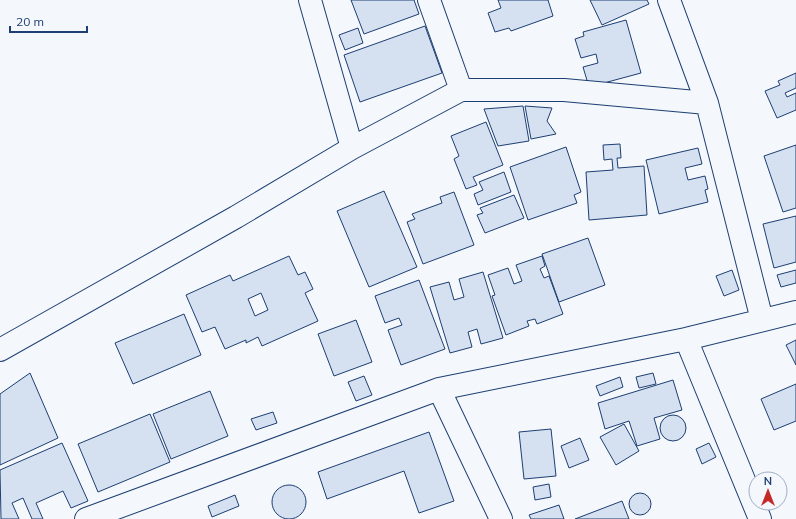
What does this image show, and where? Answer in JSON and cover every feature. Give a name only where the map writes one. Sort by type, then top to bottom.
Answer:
[{"type":"street","points":[[310,0],[352,148]]},
{"type":"street","points":[[429,0],[461,90]]},
{"type":"street","points":[[670,0],[707,103],[762,320]]},
{"type":"street","points":[[0,350],[236,217],[352,148],[461,90],[564,90],[707,103]]},
{"type":"street","points":[[86,519],[439,389],[686,339],[796,312]]},
{"type":"street","points":[[686,339],[760,519]]},
{"type":"street","points":[[439,389],[501,519]]},
{"type":"building","points":[[351,0],[414,0],[419,14],[364,34]]},
{"type":"building","points":[[498,0],[548,0],[553,16],[511,31],[509,28],[495,32],[488,13],[501,8]]},
{"type":"building","points":[[590,0],[647,0],[649,4],[602,25]]},
{"type":"building","points":[[626,20],[641,73],[589,87],[583,67],[598,63],[596,54],[581,58],[575,39],[584,36],[583,32]]},
{"type":"building","points":[[425,26],[442,73],[360,102],[344,55]]},
{"type":"building","points":[[358,28],[363,43],[345,50],[339,35]]},
{"type":"building","points":[[796,73],[796,88],[785,93],[787,97],[796,93],[796,110],[777,118],[765,91],[780,85],[778,81]]},
{"type":"building","points":[[523,106],[529,141],[498,146],[484,109]]},
{"type":"building","points":[[525,106],[552,108],[547,121],[556,134],[531,139]]},
{"type":"building","points":[[486,122],[503,165],[473,177],[477,185],[466,189],[454,159],[459,156],[451,136]]},
{"type":"building","points":[[620,144],[621,158],[617,158],[618,168],[644,166],[647,215],[589,220],[586,172],[613,170],[612,159],[604,160],[603,145]]},
{"type":"building","points":[[796,145],[796,208],[783,212],[764,156]]},
{"type":"building","points":[[566,147],[581,192],[574,195],[577,203],[528,220],[510,167]]},
{"type":"building","points":[[698,148],[702,164],[685,168],[688,180],[705,176],[708,189],[705,190],[708,202],[659,214],[646,160]]},
{"type":"building","points":[[504,172],[511,192],[478,205],[474,194],[483,190],[479,182]]},
{"type":"building","points":[[384,191],[417,267],[369,287],[337,211]]},
{"type":"building","points":[[454,192],[474,245],[423,264],[407,222],[415,219],[412,214],[442,203],[440,197]]},
{"type":"building","points":[[514,195],[524,218],[485,233],[477,215],[483,213],[480,208]]},
{"type":"building","points":[[796,216],[796,262],[774,268],[763,224]]},
{"type":"building","points":[[588,238],[605,285],[559,302],[542,254]]},
{"type":"building","points":[[289,256],[298,275],[305,272],[313,289],[305,293],[318,321],[262,346],[258,337],[246,343],[246,340],[225,349],[215,327],[202,332],[186,295],[230,275],[233,281]],"holes":[[[261,293],[268,310],[255,316],[248,299]]]},
{"type":"building","points":[[542,256],[545,266],[540,269],[544,278],[549,276],[563,314],[537,324],[535,319],[527,321],[529,326],[506,335],[492,296],[495,295],[488,275],[508,268],[514,284],[522,281],[516,265]]},
{"type":"building","points":[[732,270],[739,290],[724,296],[716,276]]},
{"type":"building","points":[[796,270],[796,283],[781,287],[777,275]]},
{"type":"building","points":[[483,272],[503,338],[481,344],[477,329],[468,332],[472,347],[450,353],[430,287],[449,282],[454,300],[464,297],[459,279]]},
{"type":"building","points":[[419,280],[445,349],[401,365],[388,330],[402,325],[399,318],[385,323],[375,296]]},
{"type":"building","points":[[184,314],[201,355],[133,384],[115,343]]},
{"type":"building","points":[[356,320],[372,362],[334,376],[318,334]]},
{"type":"building","points":[[796,340],[796,365],[786,345]]},
{"type":"building","points":[[30,373],[58,438],[0,465],[0,394]]},
{"type":"building","points":[[653,373],[656,384],[639,388],[636,377]]},
{"type":"building","points":[[364,376],[372,395],[356,401],[348,382]]},
{"type":"building","points":[[620,377],[623,387],[600,396],[596,386]]},
{"type":"building","points":[[673,380],[682,410],[654,418],[660,439],[637,446],[629,421],[605,429],[598,403]]},
{"type":"building","points":[[796,384],[796,421],[774,430],[761,399]]},
{"type":"building","points":[[210,391],[228,436],[171,459],[153,414]]},
{"type":"building","points":[[273,412],[277,423],[256,430],[251,419]]},
{"type":"building","points":[[150,414],[170,462],[98,492],[78,444]]},
{"type":"building","points":[[673,415],[682,419],[686,428],[682,437],[673,441],[664,437],[660,428],[664,419]]},
{"type":"building","points":[[624,424],[639,451],[616,465],[600,437]]},
{"type":"building","points":[[551,429],[556,476],[524,479],[519,432]]},
{"type":"building","points":[[429,432],[454,501],[419,513],[404,471],[327,499],[318,472]]},
{"type":"building","points":[[580,438],[589,460],[569,468],[561,446]]},
{"type":"building","points":[[62,443],[88,501],[71,508],[63,491],[36,503],[43,519],[32,519],[23,498],[12,503],[19,519],[1,519],[0,470]]},
{"type":"building","points":[[709,443],[716,457],[702,464],[696,449]]},
{"type":"building","points":[[549,484],[551,497],[535,500],[533,487]]},
{"type":"building","points":[[289,485],[295,486],[301,490],[305,496],[305,508],[301,514],[295,518],[289,519],[283,518],[277,514],[273,508],[272,502],[273,496],[277,490],[283,486]]},
{"type":"building","points":[[640,493],[648,496],[651,504],[648,512],[640,515],[632,512],[629,504],[632,496]]},
{"type":"building","points":[[235,495],[239,506],[212,517],[208,506]]},
{"type":"building","points":[[622,501],[629,519],[575,519]]},
{"type":"building","points":[[559,505],[564,519],[531,519],[529,515]]}]
